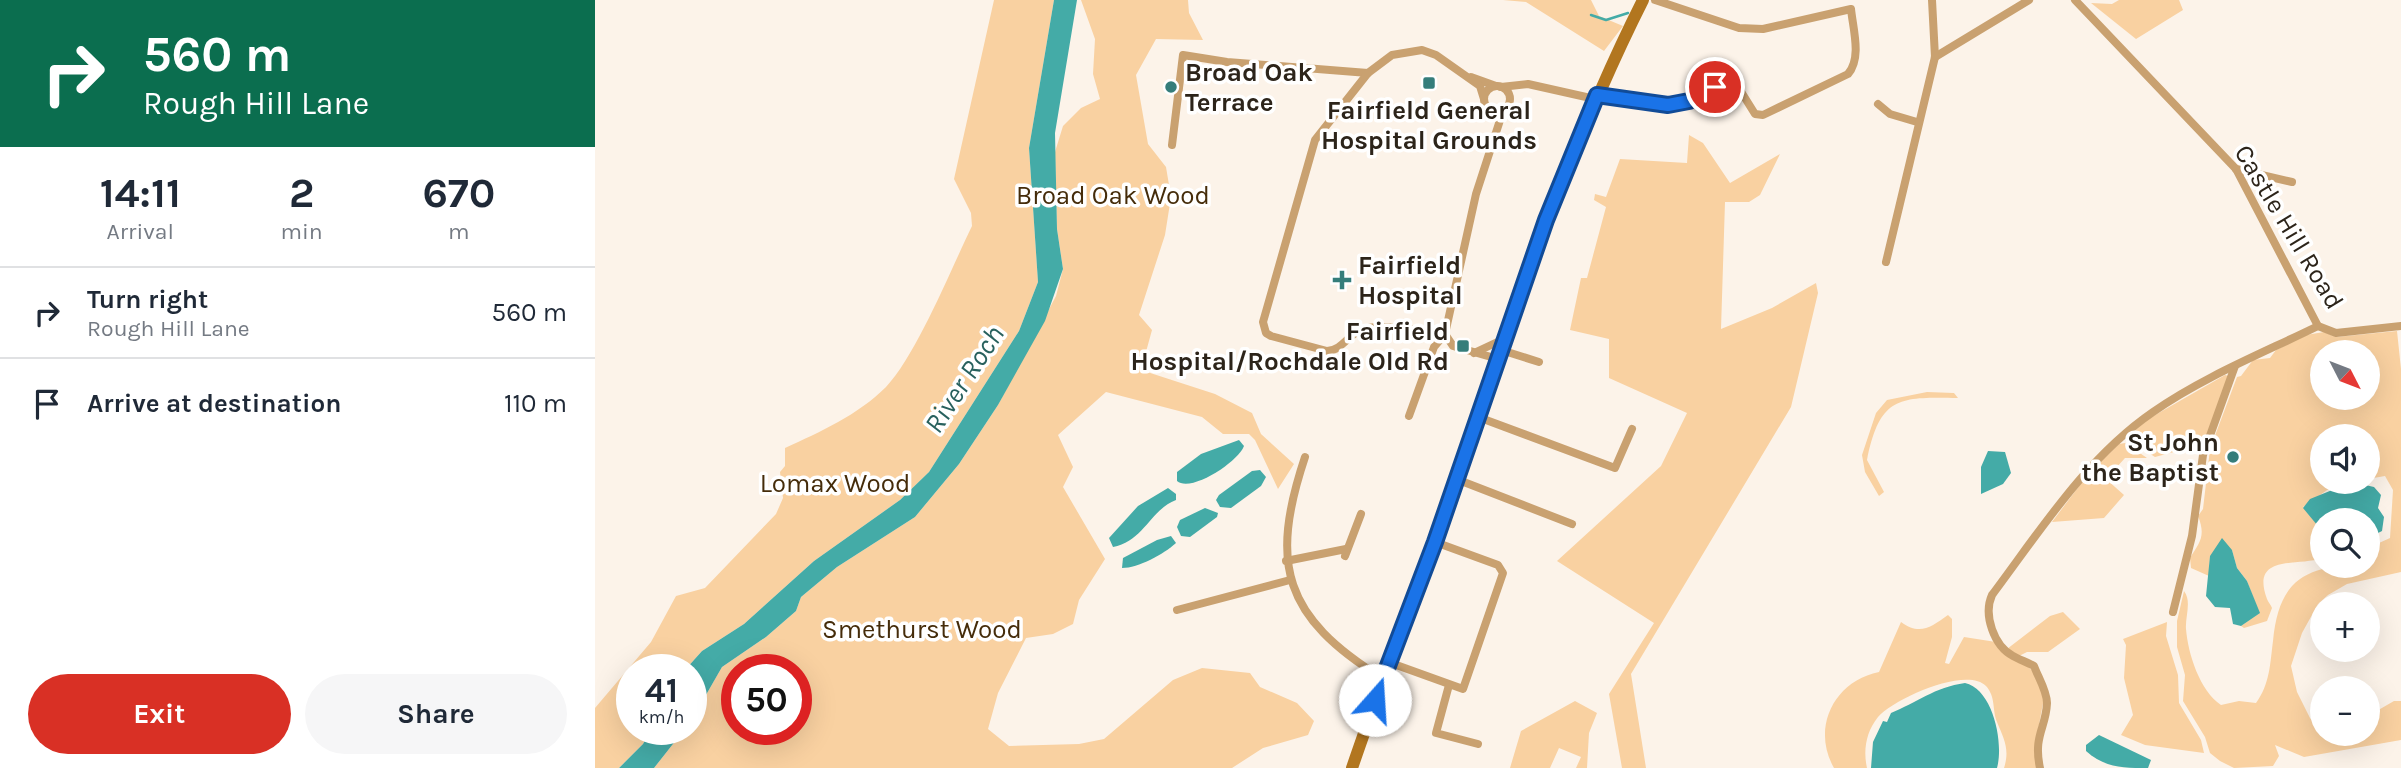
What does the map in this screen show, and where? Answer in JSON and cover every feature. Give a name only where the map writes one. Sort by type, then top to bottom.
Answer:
[{"type":"main road","points":[[1352,768],[1388,662],[1435,542],[1546,220],[1596,97],[1643,0]]},
{"type":"street","points":[[1655,0],[1683,4],[1739,28],[1763,29],[1852,5],[1856,51],[1855,67],[1848,74],[1763,115],[1755,114],[1739,90]]},
{"type":"street","points":[[1886,262],[1917,122],[1935,57],[1933,0]]},
{"type":"street","points":[[1935,57],[2029,0]]},
{"type":"street","name":"Castle Hill Road","points":[[2075,0],[2236,169],[2318,326],[2336,333],[2401,326]]},
{"type":"street","points":[[1445,334],[1367,328],[1354,333],[1343,350],[1327,351],[1271,336],[1266,333],[1263,322],[1315,140],[1368,73],[1392,55],[1413,50],[1432,53],[1479,86],[1490,110],[1503,111]]},
{"type":"street","points":[[1172,145],[1183,55],[1227,62],[1368,73]]},
{"type":"street","points":[[1462,73],[1508,92],[1510,100]]},
{"type":"street","points":[[1484,99],[1488,90],[1521,83],[1596,97],[1668,105],[1689,101],[1715,87]]},
{"type":"street","points":[[1409,416],[1434,348],[1445,334],[1476,194],[1503,111],[1521,90],[1534,87]]},
{"type":"street","points":[[1878,104],[1890,114],[1917,122]]},
{"type":"street","points":[[2236,169],[2292,182]]},
{"type":"street","points":[[2040,768],[2038,733],[2047,703],[2045,692],[2034,666],[2011,656],[1998,642],[1989,614],[1991,595],[2072,490],[2121,437],[2153,412],[2235,366],[2318,326]]},
{"type":"street","points":[[1445,334],[1453,346],[1474,353],[1502,349],[1539,362]]},
{"type":"street","points":[[1474,353],[1502,349]]},
{"type":"street","points":[[2173,612],[2192,536],[2203,455],[2235,366]]},
{"type":"street","points":[[1478,417],[1615,468],[1632,429]]},
{"type":"street","points":[[1305,457],[1291,505],[1286,561],[1290,580],[1306,612],[1324,635],[1383,678]]},
{"type":"street","points":[[1456,479],[1572,524]]},
{"type":"street","points":[[1286,561],[1345,552],[1361,514]]},
{"type":"street","points":[[1388,662],[1463,689],[1503,573],[1498,565],[1435,542]]},
{"type":"street","points":[[1177,610],[1290,580]]},
{"type":"street","points":[[1449,685],[1436,733],[1478,744]]},
{"type":"green space","name":"Lomax Wood","points":[[994,0],[1054,0],[1029,148],[1038,282],[1019,331],[929,472],[900,500],[814,561],[744,624],[699,654],[641,654],[651,642],[676,596],[705,588],[776,514],[783,498],[780,472],[785,466],[785,448],[838,422],[875,397],[886,387],[910,354],[972,226],[971,213],[954,179]]},
{"type":"green space","name":"Smethurst Wood","points":[[1081,0],[1188,0],[1189,13],[1203,40],[1156,39],[1136,75],[1148,144],[1166,167],[1171,197],[1165,235],[1139,315],[1152,330],[1141,370],[1215,394],[1252,413],[1261,434],[1294,464],[1278,489],[1255,440],[1249,434],[1223,434],[1202,417],[1106,392],[1058,435],[1073,467],[1063,487],[1105,559],[1079,600],[1073,624],[1053,634],[1026,638],[998,693],[988,729],[1009,746],[1079,744],[1104,739],[1173,680],[1202,668],[1250,673],[1260,687],[1297,703],[1314,721],[1308,735],[1263,748],[1232,768],[654,768],[672,745],[707,745],[707,693],[721,669],[721,745],[812,745],[812,654],[741,654],[796,611],[801,597],[837,567],[915,517],[959,464],[998,405],[1056,296],[1063,269],[1057,229],[1055,152],[1063,126],[1081,108],[1100,99],[1093,74],[1095,39]]},
{"type":"green space","points":[[1503,0],[1591,0],[1599,16],[1623,26],[1604,51],[1526,2]]},
{"type":"green space","points":[[2119,0],[2179,0],[2183,10],[2136,39],[2091,3],[2112,4]]},
{"type":"green space","points":[[1689,135],[1703,143],[1730,183],[1780,154],[1760,195],[1749,202],[1725,202],[1721,329],[1772,308],[1816,283],[1818,293],[1791,407],[1631,674],[1646,768],[1622,768],[1609,694],[1654,623],[1557,561],[1661,466],[1687,413],[1609,378],[1609,339],[1570,330],[1581,278],[1587,278],[1606,207],[1594,200],[1595,194],[1606,197],[1620,159],[1687,163]]},
{"type":"green space","points":[[2397,331],[2401,369],[2401,572],[2380,577],[2380,543],[2390,538],[2393,490],[2385,476],[2380,477],[2380,424],[2310,424],[2310,494],[2321,494],[2303,507],[2310,516],[2310,560],[2279,565],[2265,574],[2263,584],[2272,608],[2267,621],[2244,628],[2241,626],[2259,613],[2247,581],[2237,568],[2232,550],[2210,556],[2209,576],[2191,568],[2190,558],[2202,534],[2198,516],[2203,509],[2210,449],[2237,377],[2241,376],[2253,360],[2270,358],[2276,350],[2306,335],[2324,332],[2336,337]]},
{"type":"green space","points":[[2225,375],[2229,376],[2204,444],[2155,457],[2125,438],[2150,418]]},
{"type":"green space","points":[[1927,392],[1954,393],[1958,398],[1907,400],[1886,412],[1878,423],[1867,460],[1884,492],[1879,496],[1865,472],[1862,455],[1876,413],[1887,400]]},
{"type":"green space","points":[[2125,443],[2147,458],[2125,458],[2106,479],[2124,495],[2104,518],[2052,522],[2089,473],[2119,444]]},
{"type":"green space","points":[[2310,574],[2310,578],[2374,578],[2347,584],[2333,592],[2310,592],[2310,618],[2291,666],[2297,692],[2310,718],[2310,746],[2367,746],[2304,757],[2275,745],[2279,756],[2273,766],[2234,768],[2210,753],[2205,737],[2183,701],[2185,675],[2177,647],[2177,621],[2184,591],[2188,599],[2186,629],[2189,649],[2196,671],[2207,691],[2221,705],[2239,701],[2256,703],[2269,674],[2276,619],[2282,602],[2290,588]]},
{"type":"green space","points":[[2063,612],[2080,629],[2048,652],[2027,652],[2019,656],[2007,649],[2050,616]]},
{"type":"green space","points":[[1948,615],[1952,619],[1952,637],[1945,663],[1949,664],[1964,637],[1996,642],[2033,671],[2044,698],[2034,751],[2038,768],[2004,768],[2005,744],[1991,695],[1986,686],[1976,681],[1963,680],[1931,687],[1886,710],[1878,717],[1867,741],[1867,768],[1834,768],[1827,753],[1826,722],[1839,696],[1863,677],[1879,672],[1901,622],[1920,629],[1931,626]]},
{"type":"green space","points":[[2167,622],[2166,636],[2178,675],[2179,703],[2201,740],[2204,753],[2145,745],[2121,735],[2133,715],[2124,678],[2126,645],[2123,639]]},
{"type":"green space","name":"Lomax Wood","points":[[616,683],[616,745],[642,745],[619,768],[595,768],[595,708]]},
{"type":"green space","points":[[1575,701],[1597,713],[1589,733],[1587,768],[1576,768],[1581,757],[1559,748],[1550,768],[1510,768],[1521,731]]},
{"type":"green space","points":[[2394,701],[2401,701],[2401,740],[2380,744],[2380,709]]},
{"type":"water","points":[[1054,0],[1077,0],[1055,133],[1057,229],[1063,269],[1045,321],[998,405],[959,464],[915,517],[837,567],[801,597],[796,611],[766,637],[741,654],[721,654],[721,669],[707,693],[707,654],[699,654],[744,624],[814,561],[900,500],[929,472],[1019,331],[1038,282],[1029,148]]},
{"type":"water","points":[[1239,440],[1244,446],[1224,467],[1193,483],[1184,484],[1177,481],[1177,472],[1201,454]]},
{"type":"water","points":[[1988,451],[2005,452],[2011,473],[2003,484],[1981,494],[1981,467]]},
{"type":"water","points":[[1260,470],[1266,477],[1261,486],[1231,508],[1220,507],[1216,500],[1219,495],[1252,471]]},
{"type":"water","points":[[1168,488],[1176,494],[1176,500],[1160,511],[1132,539],[1113,547],[1109,538],[1138,506]]},
{"type":"water","points":[[2322,494],[2381,495],[2378,508],[2310,508],[2310,516],[2303,508],[2310,499]]},
{"type":"water","points":[[1205,508],[1218,513],[1217,517],[1190,537],[1181,536],[1177,527],[1180,520]]},
{"type":"water","points":[[2380,511],[2384,517],[2380,532]]},
{"type":"water","points":[[1171,536],[1176,543],[1165,552],[1143,563],[1122,568],[1123,558],[1157,540]]},
{"type":"water","points":[[2222,538],[2232,550],[2237,568],[2247,581],[2260,613],[2241,626],[2233,624],[2230,608],[2215,607],[2206,596],[2210,556]]},
{"type":"water","points":[[1965,683],[1975,687],[1983,695],[1994,718],[1999,745],[1997,768],[1871,768],[1873,742],[1883,721],[1887,722],[1891,713],[1935,692]]},
{"type":"water","points":[[2099,735],[2151,760],[2148,768],[2115,766],[2093,757],[2086,751],[2086,745]]},
{"type":"water","points":[[642,745],[672,745],[654,768],[619,768]]},
{"type":"waterway","points":[[1591,15],[1606,20],[1628,13]]},
{"type":"place","name":"Fairfield General Hospital Grounds","points":[[1429,83]]},
{"type":"place","name":"Broad Oak Terrace","points":[[1171,87]]},
{"type":"place","name":"Fairfield Hospital","points":[[1342,280]]},
{"type":"place","name":"Fairfield Hospital/Rochdale Old Rd","points":[[1463,346]]},
{"type":"place","name":"St John the Baptist","points":[[2233,457]]},
{"type":"route","points":[[1375,700],[1435,542],[1546,220],[1597,95],[1609,99],[1668,105],[1689,101],[1715,87]]},
{"type":"park label","name":"Broad Oak Wood","points":[[1113,195]]},
{"type":"water label","name":"River Roch","points":[[964,379]]}]
